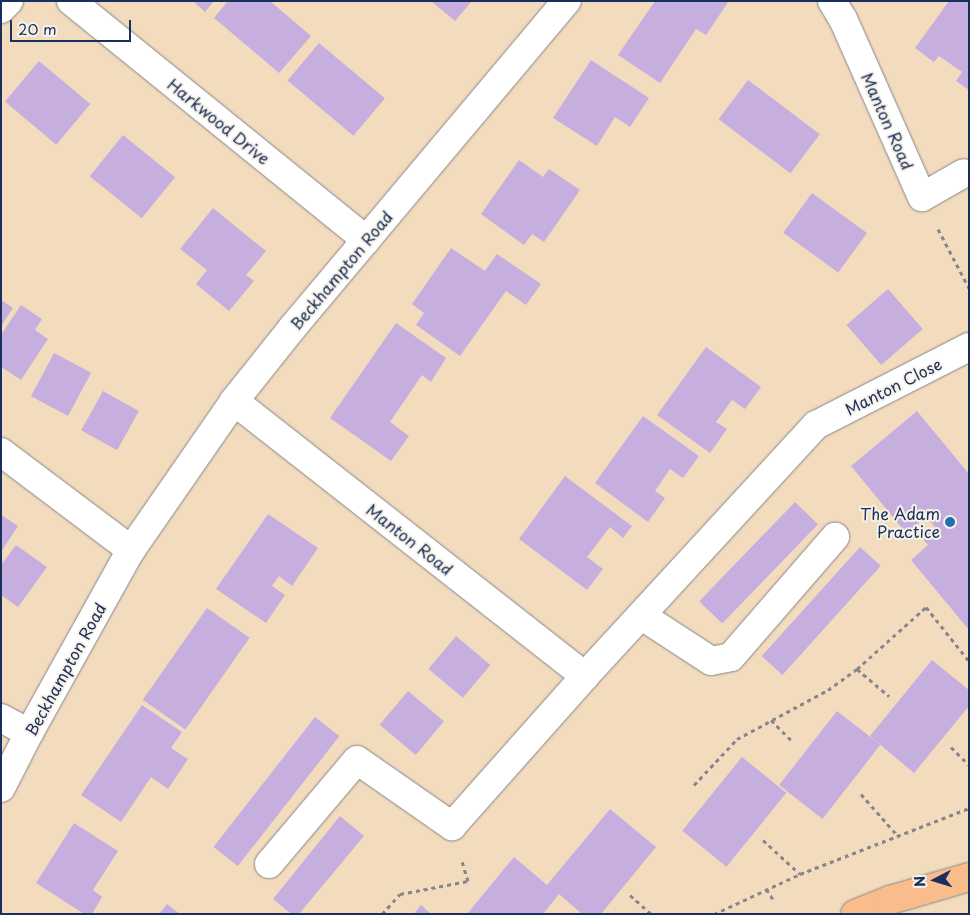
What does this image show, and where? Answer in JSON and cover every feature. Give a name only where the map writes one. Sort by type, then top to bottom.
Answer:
[{"type":"main road","points":[[855,914],[890,900],[969,877]]},
{"type":"street","points":[[1,9],[8,1]]},
{"type":"street","name":"Harkwood Drive","points":[[71,1],[366,240]]},
{"type":"street","name":"Beckhampton Road","points":[[1,788],[29,733],[131,550],[234,401],[293,327],[567,1]]},
{"type":"street","name":"Manton Road","points":[[832,1],[843,19],[922,197]]},
{"type":"street","points":[[922,197],[964,173]]},
{"type":"street","name":"Manton Close","points":[[642,616],[816,426],[969,347]]},
{"type":"street","name":"Manton Road","points":[[234,401],[585,676]]},
{"type":"street","points":[[1,452],[131,550]]},
{"type":"street","points":[[269,864],[357,760],[452,826],[585,676],[642,616],[711,661],[731,657],[835,537]]},
{"type":"street","points":[[1,718],[29,733]]},
{"type":"path","points":[[922,197],[969,288]]},
{"type":"path","points":[[694,786],[737,739],[828,690],[857,669],[926,607],[969,661]]},
{"type":"path","points":[[857,669],[890,696]]},
{"type":"path","points":[[771,720],[791,740]]},
{"type":"path","points":[[951,748],[969,765]]},
{"type":"path","points":[[861,794],[897,835]]},
{"type":"path","points":[[714,914],[800,874],[969,808]]},
{"type":"path","points":[[382,914],[400,894],[468,881],[452,826]]},
{"type":"path","points":[[764,840],[800,874]]},
{"type":"path","points":[[766,889],[773,899]]},
{"type":"path","points":[[630,895],[651,914]]},
{"type":"building","points":[[193,1],[214,1],[205,12]]},
{"type":"building","points":[[228,1],[270,1],[311,36],[279,73],[214,18]]},
{"type":"building","points":[[431,1],[472,1],[455,21]]},
{"type":"building","points":[[655,1],[729,1],[706,35],[696,29],[660,83],[618,55]]},
{"type":"building","points":[[949,1],[969,1],[969,90],[956,81],[962,72],[939,56],[934,62],[915,48]]},
{"type":"building","points":[[319,43],[385,98],[353,136],[288,81]]},
{"type":"building","points":[[591,60],[649,98],[630,127],[615,117],[597,146],[553,118]]},
{"type":"building","points":[[39,61],[90,104],[56,145],[5,102]]},
{"type":"building","points":[[748,80],[820,134],[790,173],[719,119]]},
{"type":"building","points":[[123,135],[175,177],[142,218],[90,176]]},
{"type":"building","points":[[519,160],[543,177],[549,169],[580,190],[544,242],[532,234],[524,245],[481,214]]},
{"type":"building","points":[[812,193],[867,233],[838,273],[783,233]]},
{"type":"building","points":[[213,208],[266,251],[246,275],[254,281],[229,311],[196,284],[207,270],[180,249]]},
{"type":"building","points":[[451,248],[485,271],[497,254],[541,284],[526,305],[506,291],[460,356],[416,325],[424,313],[412,304]]},
{"type":"building","points":[[888,289],[923,329],[881,365],[846,325]]},
{"type":"building","points":[[1,300],[13,308],[1,326]]},
{"type":"building","points":[[21,305],[42,319],[35,330],[48,339],[21,380],[1,367],[1,335]]},
{"type":"building","points":[[396,323],[446,358],[431,382],[422,375],[390,422],[409,436],[391,461],[330,418]]},
{"type":"building","points":[[706,347],[761,387],[745,409],[732,400],[716,422],[727,429],[710,453],[657,415]]},
{"type":"building","points":[[54,353],[91,373],[68,416],[31,396]]},
{"type":"building","points":[[103,391],[139,411],[117,450],[81,430]]},
{"type":"building","name":"The Adam Practice","points":[[917,411],[969,474],[969,630],[911,560],[928,545],[922,538],[935,527],[926,517],[906,533],[851,466]]},
{"type":"building","points":[[643,416],[699,456],[683,478],[670,469],[655,491],[665,498],[648,522],[595,483]]},
{"type":"building","points":[[565,476],[632,526],[623,538],[610,527],[587,557],[603,569],[587,590],[519,539]]},
{"type":"building","points":[[795,502],[818,524],[722,623],[699,601]]},
{"type":"building","points":[[268,514],[318,548],[292,586],[279,576],[272,586],[285,595],[266,623],[216,589]]},
{"type":"building","points":[[1,515],[18,526],[1,552]]},
{"type":"building","points":[[16,545],[47,567],[18,607],[1,595],[1,565]]},
{"type":"building","points":[[860,547],[881,566],[782,675],[762,656]]},
{"type":"building","points":[[207,608],[250,638],[185,730],[143,700]]},
{"type":"building","points":[[456,636],[490,665],[463,698],[428,669]]},
{"type":"building","points":[[932,660],[969,690],[969,706],[914,773],[870,736]]},
{"type":"building","points":[[408,691],[444,721],[416,755],[380,725]]},
{"type":"building","points":[[142,705],[182,732],[171,748],[188,759],[168,789],[151,777],[121,822],[81,795]]},
{"type":"building","points":[[837,711],[880,745],[822,819],[779,785]]},
{"type":"building","points":[[315,717],[339,736],[238,866],[213,847]]},
{"type":"building","points":[[742,757],[786,793],[727,867],[682,831]]},
{"type":"building","points":[[610,809],[656,847],[601,914],[582,914],[559,894],[543,914],[467,914],[514,857],[547,885]]},
{"type":"building","points":[[340,816],[364,836],[299,914],[291,914],[273,899]]},
{"type":"building","points":[[74,823],[118,851],[93,890],[102,897],[92,914],[84,914],[36,883]]},
{"type":"building","points":[[167,904],[180,914],[159,914]]},
{"type":"building","points":[[421,905],[431,914],[414,914]]},
{"type":"place","name":"The Adam Practice","points":[[950,522]]}]
